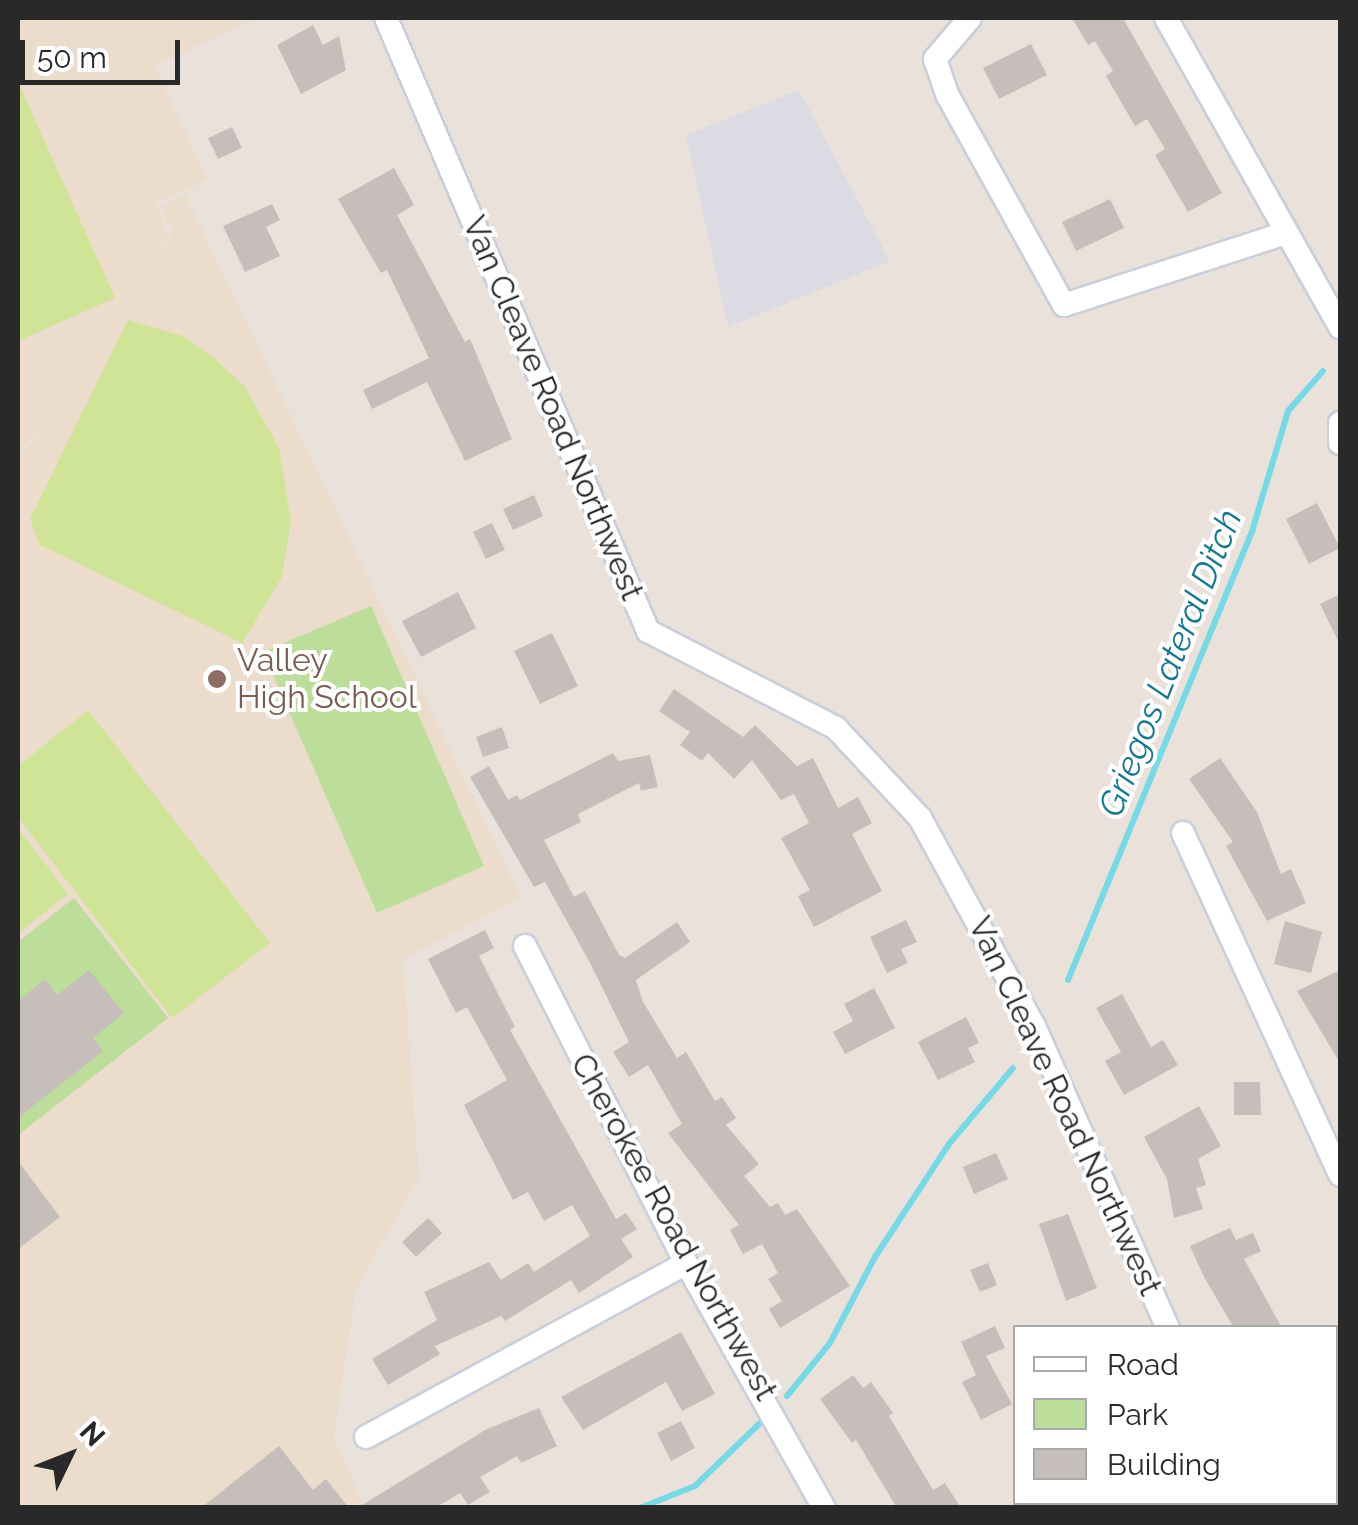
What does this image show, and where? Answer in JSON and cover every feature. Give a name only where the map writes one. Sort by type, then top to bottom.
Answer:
[{"type":"street","name":"Van Cleave Road Northwest","points":[[386,18],[648,632],[836,728],[920,818],[1034,1026],[1167,1325]]},
{"type":"street","points":[[970,18],[935,59],[948,96],[1064,306],[1283,234]]},
{"type":"street","points":[[1166,18],[1283,234],[1340,327]]},
{"type":"street","points":[[1340,423],[1340,443]]},
{"type":"street","points":[[1183,833],[1340,1174]]},
{"type":"street","name":"Cherokee Road Northwest","points":[[525,946],[686,1262],[824,1508]]},
{"type":"street","points":[[366,1437],[686,1262]]},
{"type":"shaded area","name":"Valley High School","points":[[18,18],[256,18],[154,66],[208,180],[155,203],[168,234],[81,373],[172,232],[161,206],[185,194],[521,898],[403,959],[419,1178],[356,1289],[334,1437],[364,1507],[18,1507],[18,459],[60,408],[18,454]]},
{"type":"shaded area","points":[[799,90],[890,261],[728,327],[686,135]]},
{"type":"green space","points":[[18,82],[115,298],[18,341]]},
{"type":"green space","points":[[128,320],[183,336],[214,358],[245,387],[279,448],[291,521],[282,577],[242,643],[40,545],[30,519]]},
{"type":"green space","points":[[371,606],[484,866],[377,913],[263,652]]},
{"type":"green space","points":[[88,710],[270,943],[172,1018],[18,817],[18,766]]},
{"type":"green space","points":[[18,828],[68,894],[18,933]]},
{"type":"green space","points":[[74,898],[168,1018],[18,1135],[18,942]]},
{"type":"building","points":[[1072,18],[1123,18],[1222,193],[1188,212],[1155,155],[1165,149],[1147,119],[1135,126],[1106,76],[1113,71],[1095,41],[1088,45]]},
{"type":"building","points":[[313,25],[323,45],[339,36],[346,70],[301,94],[277,45]]},
{"type":"building","points":[[1031,44],[1047,75],[999,99],[983,68]]},
{"type":"building","points":[[232,127],[242,148],[218,159],[208,138]]},
{"type":"building","points":[[394,168],[414,205],[397,215],[465,342],[470,339],[512,439],[465,461],[427,382],[372,409],[363,390],[429,358],[387,270],[381,273],[338,199]]},
{"type":"building","points":[[1110,199],[1124,228],[1076,251],[1062,222]]},
{"type":"building","points":[[272,204],[280,220],[266,227],[280,256],[245,272],[223,226]]},
{"type":"building","points":[[534,495],[543,516],[513,530],[503,509]]},
{"type":"building","points":[[1317,503],[1340,548],[1309,564],[1286,519]]},
{"type":"building","points":[[492,523],[505,550],[486,559],[473,532]]},
{"type":"building","points":[[458,592],[476,628],[421,657],[402,621]]},
{"type":"building","points":[[1340,594],[1340,645],[1320,604]]},
{"type":"building","points":[[552,633],[578,686],[540,704],[514,651]]},
{"type":"building","points":[[674,689],[743,737],[755,725],[797,766],[813,758],[838,808],[858,797],[872,823],[852,834],[882,891],[814,927],[798,896],[810,890],[781,838],[809,823],[794,794],[781,800],[752,760],[734,779],[708,753],[702,761],[680,745],[690,732],[659,711]]},
{"type":"building","points":[[502,727],[509,748],[483,757],[476,737]]},
{"type":"building","points":[[613,753],[618,761],[650,755],[658,787],[641,791],[639,783],[578,814],[581,822],[544,840],[574,897],[585,891],[619,955],[625,958],[677,922],[690,942],[636,980],[643,1002],[677,1058],[686,1052],[715,1101],[722,1097],[736,1118],[726,1125],[759,1164],[744,1176],[770,1207],[778,1203],[785,1215],[797,1209],[850,1286],[780,1328],[769,1309],[782,1301],[768,1279],[778,1273],[762,1244],[743,1254],[730,1230],[739,1225],[668,1133],[682,1124],[648,1065],[629,1077],[613,1052],[629,1042],[589,961],[545,882],[534,887],[470,777],[489,766],[508,800],[517,795],[520,800]]},
{"type":"building","points":[[1220,758],[1257,812],[1281,874],[1291,869],[1306,903],[1267,921],[1226,846],[1233,842],[1189,779]]},
{"type":"building","points":[[906,920],[917,942],[901,949],[908,963],[887,973],[870,937]]},
{"type":"building","points":[[1285,921],[1322,932],[1311,973],[1274,964]]},
{"type":"building","points":[[485,930],[494,948],[479,956],[515,1027],[510,1030],[616,1219],[626,1213],[637,1229],[621,1239],[633,1257],[579,1293],[571,1280],[505,1321],[501,1316],[435,1346],[440,1354],[388,1385],[372,1359],[437,1320],[424,1292],[489,1262],[501,1280],[528,1263],[534,1272],[590,1236],[572,1205],[544,1221],[528,1192],[513,1200],[464,1105],[507,1080],[467,1007],[456,1013],[428,959]]},
{"type":"building","points":[[89,970],[124,1013],[93,1038],[103,1051],[18,1118],[18,1001],[45,979],[57,995]]},
{"type":"building","points":[[1340,970],[1340,1063],[1297,991]]},
{"type":"building","points":[[874,988],[895,1028],[845,1054],[833,1032],[853,1021],[844,1004]]},
{"type":"building","points":[[1122,994],[1151,1047],[1163,1040],[1178,1065],[1124,1095],[1105,1061],[1121,1052],[1096,1008]]},
{"type":"building","points":[[966,1017],[979,1043],[968,1048],[975,1062],[938,1080],[918,1042]]},
{"type":"building","points":[[1234,1082],[1260,1082],[1261,1115],[1234,1115]]},
{"type":"building","points":[[1199,1106],[1221,1146],[1198,1159],[1206,1185],[1196,1188],[1203,1209],[1174,1218],[1167,1179],[1144,1137]]},
{"type":"building","points":[[996,1153],[1008,1179],[974,1194],[963,1167]]},
{"type":"building","points":[[18,1161],[60,1217],[18,1249]]},
{"type":"building","points":[[1068,1214],[1097,1288],[1066,1301],[1039,1224]]},
{"type":"building","points":[[428,1218],[442,1233],[416,1257],[402,1242]]},
{"type":"building","points":[[1230,1228],[1236,1240],[1253,1233],[1261,1251],[1244,1259],[1280,1325],[1232,1325],[1190,1246]]},
{"type":"building","points":[[988,1263],[997,1285],[980,1292],[970,1270]]},
{"type":"building","points":[[995,1326],[1005,1348],[986,1356],[1012,1404],[981,1420],[962,1382],[976,1375],[961,1342]]},
{"type":"building","points":[[681,1332],[715,1394],[682,1411],[666,1382],[583,1430],[561,1397]]},
{"type":"building","points":[[853,1375],[863,1388],[871,1382],[893,1413],[889,1416],[933,1490],[945,1483],[961,1508],[897,1508],[856,1440],[852,1443],[820,1399]]},
{"type":"building","points":[[539,1408],[557,1446],[521,1463],[517,1456],[480,1477],[490,1492],[468,1505],[460,1493],[435,1508],[357,1508],[487,1429]]},
{"type":"building","points":[[681,1421],[695,1448],[671,1461],[657,1433]]},
{"type":"building","points":[[279,1446],[313,1490],[326,1479],[349,1508],[201,1508]]},
{"type":"waterway","name":"Griegos Lateral Ditch","points":[[1068,980],[1253,528],[1288,411],[1323,371]]},
{"type":"waterway","name":"Griegos Lateral Ditch","points":[[787,1396],[830,1343],[875,1257],[949,1144],[1013,1068]]},
{"type":"waterway","name":"Griegos Lateral Ditch","points":[[640,1508],[695,1486],[761,1422]]},
{"type":"place","name":"Valley High School","points":[[217,679]]}]
